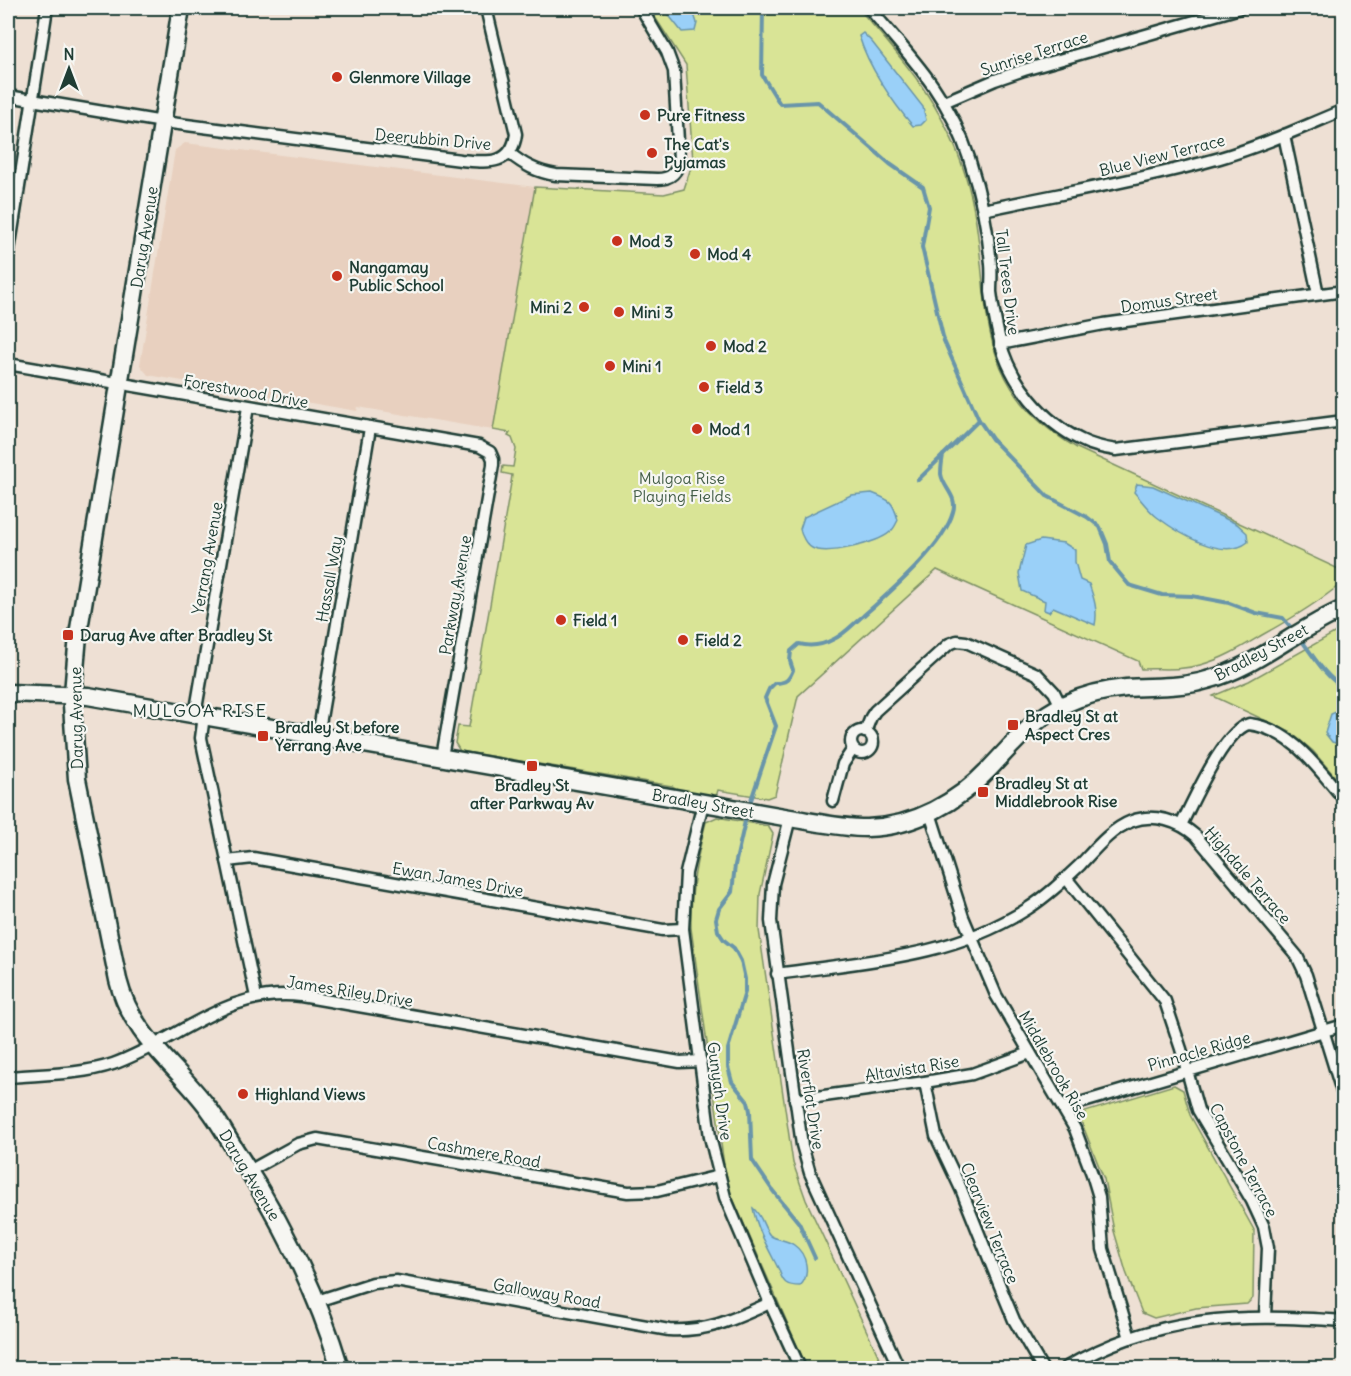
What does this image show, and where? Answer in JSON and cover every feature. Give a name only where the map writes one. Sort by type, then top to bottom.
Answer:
[{"type":"street","points":[[8,257],[47,8]]},
{"type":"street","name":"Darug Avenue","points":[[182,8],[78,635],[73,695],[73,735],[79,796],[118,980],[129,1013],[152,1045],[210,1109],[271,1206],[317,1301],[340,1368]]},
{"type":"street","points":[[486,8],[515,128],[515,140],[509,153]]},
{"type":"street","name":"Deerubbin Drive","points":[[8,96],[163,122],[471,161],[492,162],[509,153],[530,168],[556,175],[666,178],[675,172],[679,159],[674,71],[668,52],[641,8]]},
{"type":"street","name":"Tall Trees Drive","points":[[869,8],[930,79],[944,102],[969,156],[992,266],[993,309],[1000,344],[1023,390],[1063,430],[1082,441],[1116,450],[1344,421]]},
{"type":"street","name":"Sunrise Terrace","points":[[944,102],[1024,70],[1240,8]]},
{"type":"street","name":"Blue View Terrace","points":[[982,210],[1165,172],[1222,157],[1344,110]]},
{"type":"street","points":[[1284,135],[1318,294]]},
{"type":"street","name":"Domus Street","points":[[1000,344],[1104,324],[1344,291]]},
{"type":"street","name":"Forestwood Drive","points":[[8,364],[478,446]]},
{"type":"street","name":"Yerrang Avenue","points":[[248,407],[199,715],[201,738],[256,997]]},
{"type":"street","name":"Hassall Way","points":[[318,736],[370,428]]},
{"type":"street","name":"Parkway Avenue","points":[[442,757],[493,465],[490,452],[478,446]]},
{"type":"street","name":"Bradley Street","points":[[8,693],[73,695],[790,818],[867,828],[887,826],[930,813],[966,792],[1019,736],[1061,706],[1105,691],[1174,686],[1209,680],[1234,670],[1344,609]]},
{"type":"street","points":[[865,732],[870,717],[875,711],[941,651],[957,641],[966,642],[1037,674],[1054,692],[1061,706]]},
{"type":"street","points":[[1181,825],[1212,764],[1238,730],[1249,724],[1267,729],[1297,746],[1344,799]]},
{"type":"street","points":[[858,732],[865,732],[872,740],[872,747],[863,753],[853,749],[851,743],[853,736],[858,732]]},
{"type":"street","points":[[833,801],[843,765],[853,749]]},
{"type":"street","name":"Gunyah Drive","points":[[703,803],[686,873],[683,929],[710,1137],[725,1197],[800,1368]]},
{"type":"street","name":"Middlebrook Rise","points":[[930,813],[971,939],[996,996],[1075,1129],[1096,1185],[1103,1249],[1130,1338]]},
{"type":"street","name":"Riverflat Drive","points":[[790,818],[776,866],[771,899],[771,921],[802,1145],[810,1173],[899,1368]]},
{"type":"street","name":"Highdale Terrace","points":[[777,974],[919,954],[971,939],[1029,908],[1066,878],[1108,836],[1131,821],[1156,819],[1170,821],[1181,825],[1196,836],[1297,956],[1306,975],[1344,1098]]},
{"type":"street","name":"Ewan James Drive","points":[[227,861],[253,858],[663,930],[683,929]]},
{"type":"street","name":"Capstone Terrace","points":[[1066,878],[1165,1001],[1198,1110],[1252,1201],[1264,1227],[1268,1248],[1264,1316]]},
{"type":"street","name":"James Riley Drive","points":[[8,1077],[93,1069],[115,1063],[228,1006],[256,997],[275,995],[301,996],[678,1062],[701,1061]]},
{"type":"street","name":"Pinnacle Ridge","points":[[1063,1108],[1344,1025]]},
{"type":"street","name":"Altavista Rise","points":[[795,1100],[972,1074],[1030,1053]]},
{"type":"street","name":"Clearview Terrace","points":[[925,1082],[936,1136],[970,1211],[1014,1320],[1042,1368]]},
{"type":"street","name":"Cashmere Road","points":[[249,1170],[298,1144],[318,1139],[628,1192],[657,1191],[719,1176]]},
{"type":"street","name":"Galloway Road","points":[[317,1301],[373,1283],[396,1281],[669,1330],[719,1325],[770,1303]]},
{"type":"street","points":[[1065,1368],[1130,1338],[1181,1323],[1264,1316],[1344,1321]]},
{"type":"shaded area","name":"Nangamay Public School","points":[[185,143],[535,187],[493,430],[358,407],[357,411],[148,375],[140,365],[175,150]]},
{"type":"green space","name":"Mulgoa Rise Playing Fields","points":[[649,8],[858,8],[907,65],[921,85],[934,105],[956,149],[975,214],[989,326],[998,360],[1014,391],[1039,421],[1077,448],[1343,571],[1343,582],[1294,617],[1217,659],[1185,668],[1141,669],[1138,661],[937,570],[798,696],[775,795],[767,798],[718,790],[716,797],[679,790],[672,786],[460,751],[455,743],[458,726],[469,727],[511,483],[512,475],[502,473],[503,466],[513,467],[516,449],[512,438],[508,436],[510,433],[493,430],[535,187],[664,194],[684,189],[693,161],[686,65]]},
{"type":"green space","points":[[1343,628],[1343,786],[1313,751],[1290,732],[1213,696],[1249,681]]},
{"type":"green space","points":[[717,817],[768,826],[773,834],[760,894],[759,930],[793,1163],[806,1200],[882,1364],[881,1368],[807,1368],[731,1194],[724,1165],[691,928],[693,887],[706,822]]},
{"type":"green space","points":[[1174,1085],[1183,1090],[1190,1115],[1254,1230],[1253,1298],[1247,1304],[1196,1308],[1154,1318],[1142,1313],[1126,1272],[1114,1231],[1104,1179],[1081,1121],[1085,1112]]},
{"type":"water","points":[[663,8],[692,8],[697,23],[695,31],[682,32]]},
{"type":"water","points":[[863,33],[923,107],[926,120],[921,125],[913,126],[882,84],[863,48],[859,36]]},
{"type":"water","points":[[1137,484],[1153,486],[1237,524],[1247,533],[1248,542],[1226,549],[1213,547],[1188,537],[1151,511],[1134,492]]},
{"type":"water","points":[[872,493],[887,500],[894,509],[898,520],[890,532],[875,540],[852,547],[819,550],[810,547],[800,529],[804,517],[851,495]]},
{"type":"water","points":[[1041,540],[1064,543],[1075,550],[1075,562],[1080,580],[1089,584],[1094,599],[1095,625],[1053,607],[1049,612],[1044,610],[1045,601],[1022,591],[1019,573],[1026,545]]},
{"type":"water","points":[[1344,709],[1343,745],[1332,742],[1325,733],[1331,714]]},
{"type":"water","points":[[753,1208],[771,1236],[791,1243],[802,1254],[805,1259],[806,1276],[800,1286],[789,1285],[783,1279],[760,1231]]},
{"type":"waterway","points":[[763,8],[762,75],[780,104],[818,102],[890,164],[923,187],[929,207],[922,247],[944,341],[979,420],[992,439],[1047,496],[1087,517],[1100,527],[1107,544],[1110,562],[1129,585],[1162,595],[1192,596],[1229,603],[1256,613],[1283,618],[1294,631]]},
{"type":"waterway","points":[[918,480],[979,420]]},
{"type":"waterway","points":[[749,806],[776,726],[765,698],[769,689],[775,683],[784,682],[790,676],[793,670],[790,661],[791,651],[799,644],[821,644],[842,634],[901,582],[939,539],[948,525],[954,506],[954,501],[942,479],[943,455]]},
{"type":"waterway","points":[[1299,637],[1325,671],[1344,688]]},
{"type":"waterway","points":[[746,817],[735,865],[732,892],[719,909],[716,919],[718,931],[734,948],[741,961],[745,979],[745,992],[728,1049],[728,1067],[732,1082],[748,1102],[752,1160],[799,1223],[815,1258]]},
{"type":"place","name":"Glenmore Village","points":[[337,77]]},
{"type":"place","name":"Pure Fitness","points":[[645,115]]},
{"type":"place","name":"The Cat's Pyjamas","points":[[652,153]]},
{"type":"place","name":"Mod 3","points":[[617,241]]},
{"type":"place","name":"Mod 4","points":[[695,254]]},
{"type":"place","name":"Nangamay Public School","points":[[337,276]]},
{"type":"place","name":"Mini 2","points":[[584,307]]},
{"type":"place","name":"Mini 3","points":[[619,312]]},
{"type":"place","name":"Mod 2","points":[[711,346]]},
{"type":"place","name":"Mini 1","points":[[610,366]]},
{"type":"place","name":"Field 3","points":[[704,387]]},
{"type":"place","name":"Mod 1","points":[[697,429]]},
{"type":"place","name":"Field 1","points":[[561,620]]},
{"type":"place","name":"Darug Ave after Bradley St","points":[[68,635]]},
{"type":"place","name":"Field 2","points":[[683,640]]},
{"type":"place","name":"Bradley St at Aspect Cres","points":[[1013,725]]},
{"type":"place","name":"Bradley St before Yerrang Ave","points":[[263,736]]},
{"type":"place","name":"Bradley St after Parkway Av","points":[[532,766]]},
{"type":"place","name":"Bradley St at Middlebrook Rise","points":[[983,792]]},
{"type":"place","name":"Highland Views","points":[[243,1094]]},
{"type":"district","name":"MULGOA RISE","points":[[200,711]]}]
